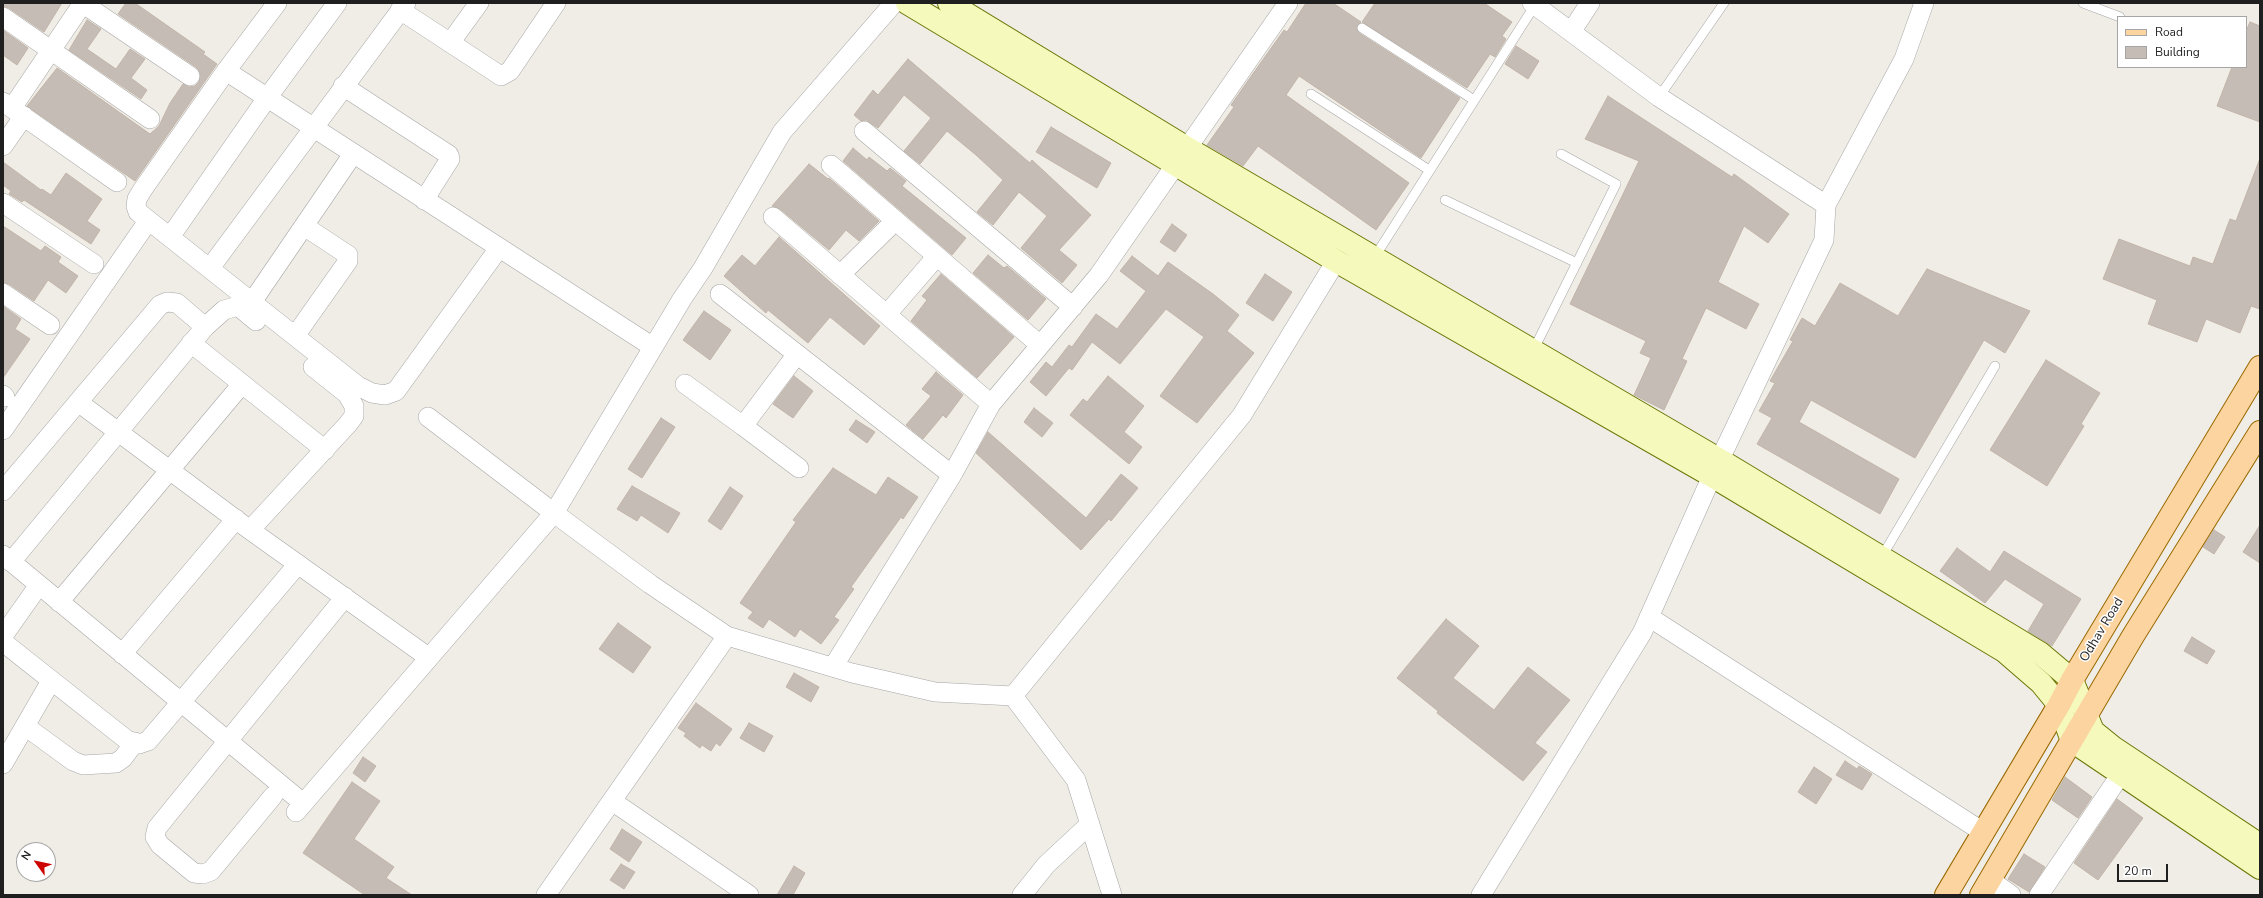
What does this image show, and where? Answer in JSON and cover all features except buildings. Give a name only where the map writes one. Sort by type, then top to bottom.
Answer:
[{"type":"main road","name":"Odhav Road","points":[[1946,895],[2059,705],[2072,680],[2260,367]]},
{"type":"main road","points":[[1985,888],[2072,741],[2086,714],[2260,432]]},
{"type":"street","points":[[3,146],[13,109],[82,3],[190,76]]},
{"type":"street","points":[[277,3],[226,71],[138,199],[136,206],[138,212],[358,386],[372,393],[385,395],[396,391],[499,248]]},
{"type":"street","points":[[170,237],[267,98],[337,3]]},
{"type":"street","points":[[450,44],[479,3]]},
{"type":"street","points":[[210,268],[343,86],[403,7],[450,44],[501,76],[510,71],[556,3]]},
{"type":"street","points":[[122,654],[243,525],[325,450],[354,416],[354,406],[346,394],[238,306],[224,310],[205,327],[118,431],[7,558],[59,602],[227,741],[300,808],[428,657],[554,513],[782,132],[894,3]]},
{"type":"street","points":[[907,3],[1182,156],[1374,258],[1533,351],[2004,651],[2042,683],[2059,705],[2072,741],[2260,868]]},
{"type":"street","points":[[949,3],[1182,156],[1336,261],[1881,558],[2040,653],[2072,680],[2093,731],[2114,748],[2260,844]]},
{"type":"street","points":[[833,668],[952,475],[991,404],[1099,275],[1288,3]]},
{"type":"street","points":[[1571,32],[1590,3]]},
{"type":"street","points":[[1481,895],[1638,640],[1716,468],[1824,240],[1826,205],[1904,59],[1924,3]]},
{"type":"street","points":[[1533,4],[1659,97],[1826,205]]},
{"type":"street","points":[[3,17],[150,119]]},
{"type":"street","points":[[226,71],[653,347]]},
{"type":"street","points":[[343,86],[449,155],[450,159],[424,200]]},
{"type":"street","points":[[13,109],[117,182]]},
{"type":"street","points":[[864,131],[1073,307]]},
{"type":"street","points":[[252,302],[353,154]]},
{"type":"street","points":[[831,165],[1040,345]]},
{"type":"street","points":[[3,202],[94,264]]},
{"type":"street","points":[[773,217],[991,404]]},
{"type":"street","points":[[840,275],[896,221]]},
{"type":"street","points":[[295,336],[348,261],[348,255],[304,226]]},
{"type":"street","points":[[3,430],[144,227]]},
{"type":"street","points":[[887,314],[937,256]]},
{"type":"street","points":[[1013,696],[1242,415],[1336,261]]},
{"type":"street","points":[[3,293],[50,325]]},
{"type":"street","points":[[720,294],[952,475]]},
{"type":"street","points":[[3,491],[160,305],[167,302],[177,303],[205,327]]},
{"type":"street","points":[[191,343],[325,450]]},
{"type":"street","points":[[743,426],[797,354]]},
{"type":"street","points":[[59,602],[169,469],[242,384]]},
{"type":"street","points":[[685,384],[799,468]]},
{"type":"street","points":[[78,402],[243,525],[428,657]]},
{"type":"street","points":[[428,417],[650,584],[727,636],[833,668],[935,692],[1013,696]]},
{"type":"street","points":[[3,642],[127,740],[139,744],[148,741],[298,564]]},
{"type":"street","points":[[3,636],[40,585]]},
{"type":"street","points":[[273,796],[210,871],[203,874],[194,873],[160,845],[155,837],[156,828],[345,597]]},
{"type":"street","points":[[1649,617],[1984,832]]},
{"type":"street","points":[[546,895],[727,636]]},
{"type":"street","points":[[3,764],[51,681]]},
{"type":"street","points":[[1013,696],[1076,780],[1112,895]]},
{"type":"street","points":[[25,726],[73,761],[83,765],[116,763],[123,758],[135,742]]},
{"type":"street","points":[[2039,895],[2121,774]]},
{"type":"street","points":[[612,801],[749,895]]},
{"type":"street","points":[[1022,895],[1046,865],[1090,824]]},
{"type":"street","points":[[1985,888],[2011,895]]},
{"type":"lane","points":[[1659,97],[1724,3]]},
{"type":"lane","points":[[2083,3],[2117,16]]},
{"type":"lane","points":[[1374,258],[1533,4]]},
{"type":"lane","points":[[1362,28],[1474,100]]},
{"type":"lane","points":[[1311,94],[1429,170]]},
{"type":"lane","points":[[1533,351],[1616,184],[1561,154]]},
{"type":"lane","points":[[1445,200],[1577,263]]},
{"type":"lane","points":[[1881,558],[1995,366]]}]
